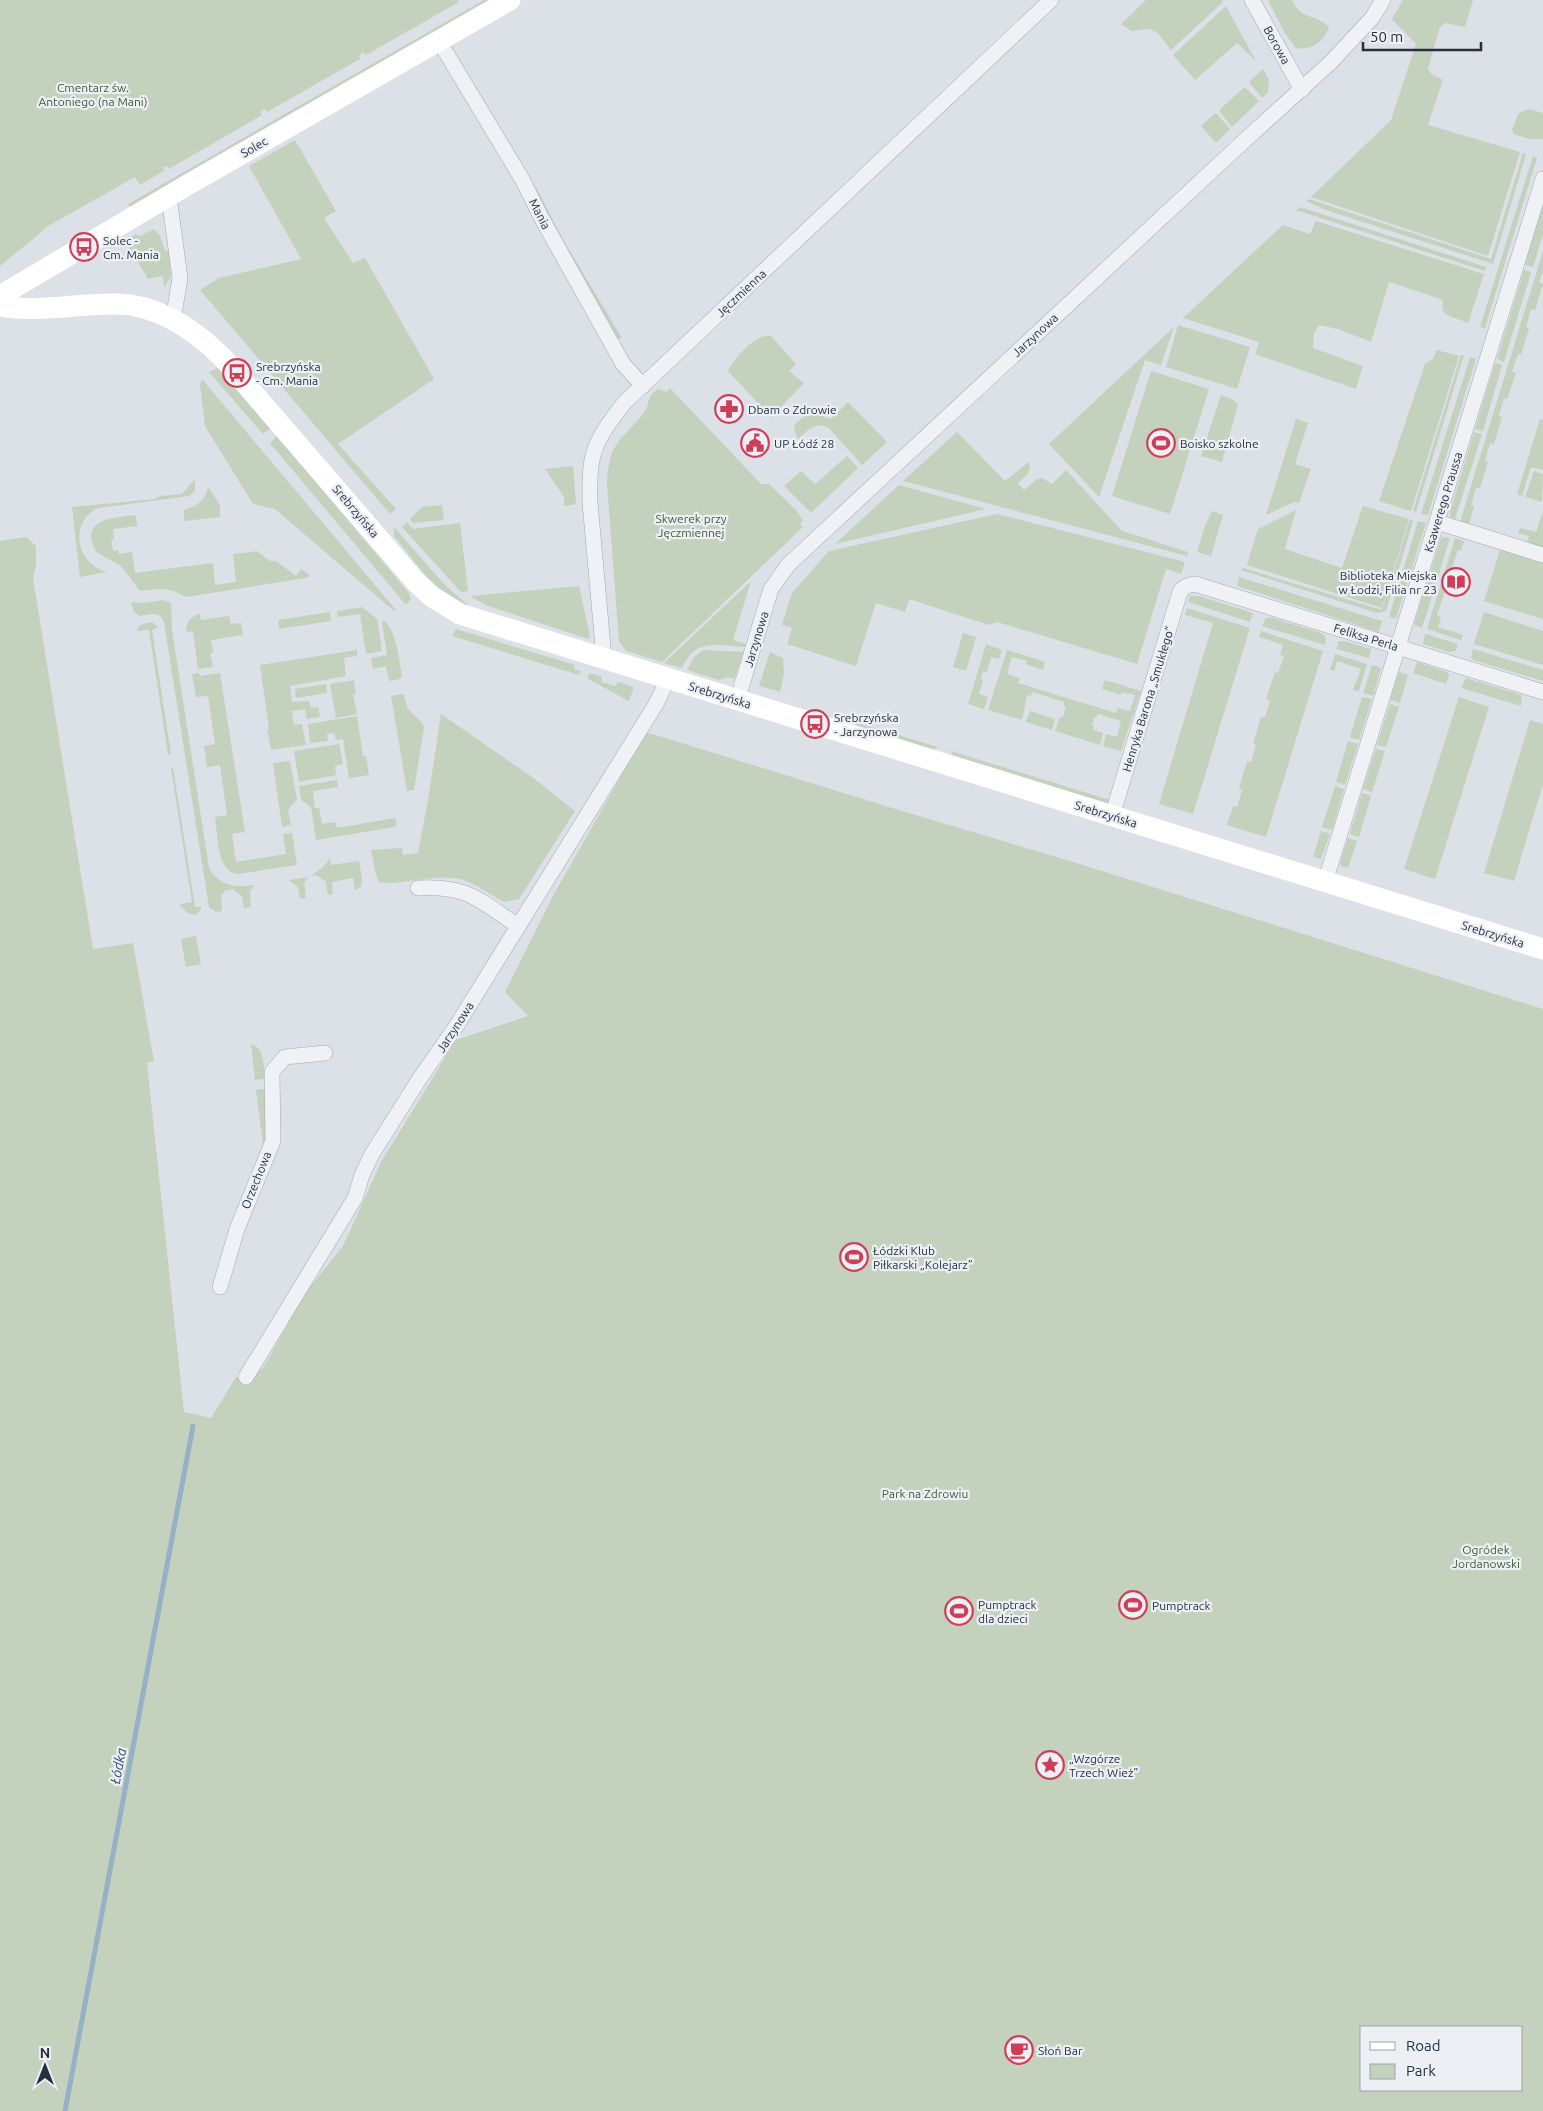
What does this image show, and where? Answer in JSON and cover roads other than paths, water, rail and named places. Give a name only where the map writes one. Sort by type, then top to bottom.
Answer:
[{"type":"street","name":"Solec","points":[[0,296],[510,0]]},
{"type":"street","name":"Jęczmienna","points":[[604,658],[590,503],[590,465],[598,439],[624,403],[1051,0]]},
{"type":"street","name":"Borowa","points":[[1252,0],[1302,90]]},
{"type":"street","name":"Jarzynowa","points":[[737,701],[771,589],[788,565],[1237,147],[1302,90],[1372,18],[1383,0]]},
{"type":"street","name":"Mania","points":[[439,41],[522,179],[542,219],[623,364],[643,386]]},
{"type":"street","name":"Ksawerego Praussa","points":[[1325,882],[1543,179]]},
{"type":"street","points":[[169,197],[180,278],[173,320]]},
{"type":"street","name":"Srebrzyńska","points":[[0,306],[38,310],[126,304],[148,309],[173,320],[203,340],[224,359],[416,582],[431,596],[460,614],[1543,949]]},
{"type":"street","points":[[1437,522],[1543,555]]},
{"type":"street","name":"Feliksa Perla","points":[[1188,585],[1195,584],[1543,692]]},
{"type":"street","name":"Henryka Barona „Smukłego”","points":[[1112,816],[1180,592],[1188,585]]},
{"type":"street","name":"Jarzynowa","points":[[246,1376],[355,1198],[362,1175],[372,1154],[420,1078],[457,1025],[656,704],[668,679]]},
{"type":"street","points":[[418,888],[439,887],[470,894],[518,926]]},
{"type":"street","name":"Orzechowa","points":[[220,1286],[237,1229],[273,1141],[274,1106],[272,1072],[285,1057],[325,1053]]},
{"type":"waterway","name":"Łódka","points":[[65,2111],[193,1426]]},
{"type":"place","name":"Solec - Cm. Mania","points":[[84,247]]},
{"type":"place","name":"Srebrzyńska - Cm. Mania","points":[[237,373]]},
{"type":"place","name":"Dbam o Zdrowie","points":[[729,409]]},
{"type":"place","name":"UP Łódź 28","points":[[755,443]]},
{"type":"place","name":"Boisko szkolne","points":[[1161,443]]},
{"type":"place","name":"Biblioteka Miejska w Łodzi, Filia nr 23","points":[[1456,582]]},
{"type":"place","name":"Srebrzyńska - Jarzynowa","points":[[815,724]]},
{"type":"place","name":"Łódzki Klub Piłkarski „Kolejarz”","points":[[854,1257]]},
{"type":"place","name":"Pumptrack","points":[[1133,1605]]},
{"type":"place","name":"Pumptrack dla dzieci","points":[[959,1611]]},
{"type":"place","name":"„Wzgórze Trzech Wież”","points":[[1050,1765]]},
{"type":"place","name":"Słoń Bar","points":[[1019,2050]]},
{"type":"park label","name":"Cmentarz św. Antoniego (na Mani)","points":[[93,94]]},
{"type":"park label","name":"Skwerek przy Jęczmiennej","points":[[691,525]]},
{"type":"park label","name":"Park na Zdrowiu","points":[[925,1493]]},
{"type":"park label","name":"Ogródek Jordanowski","points":[[1486,1556]]}]
